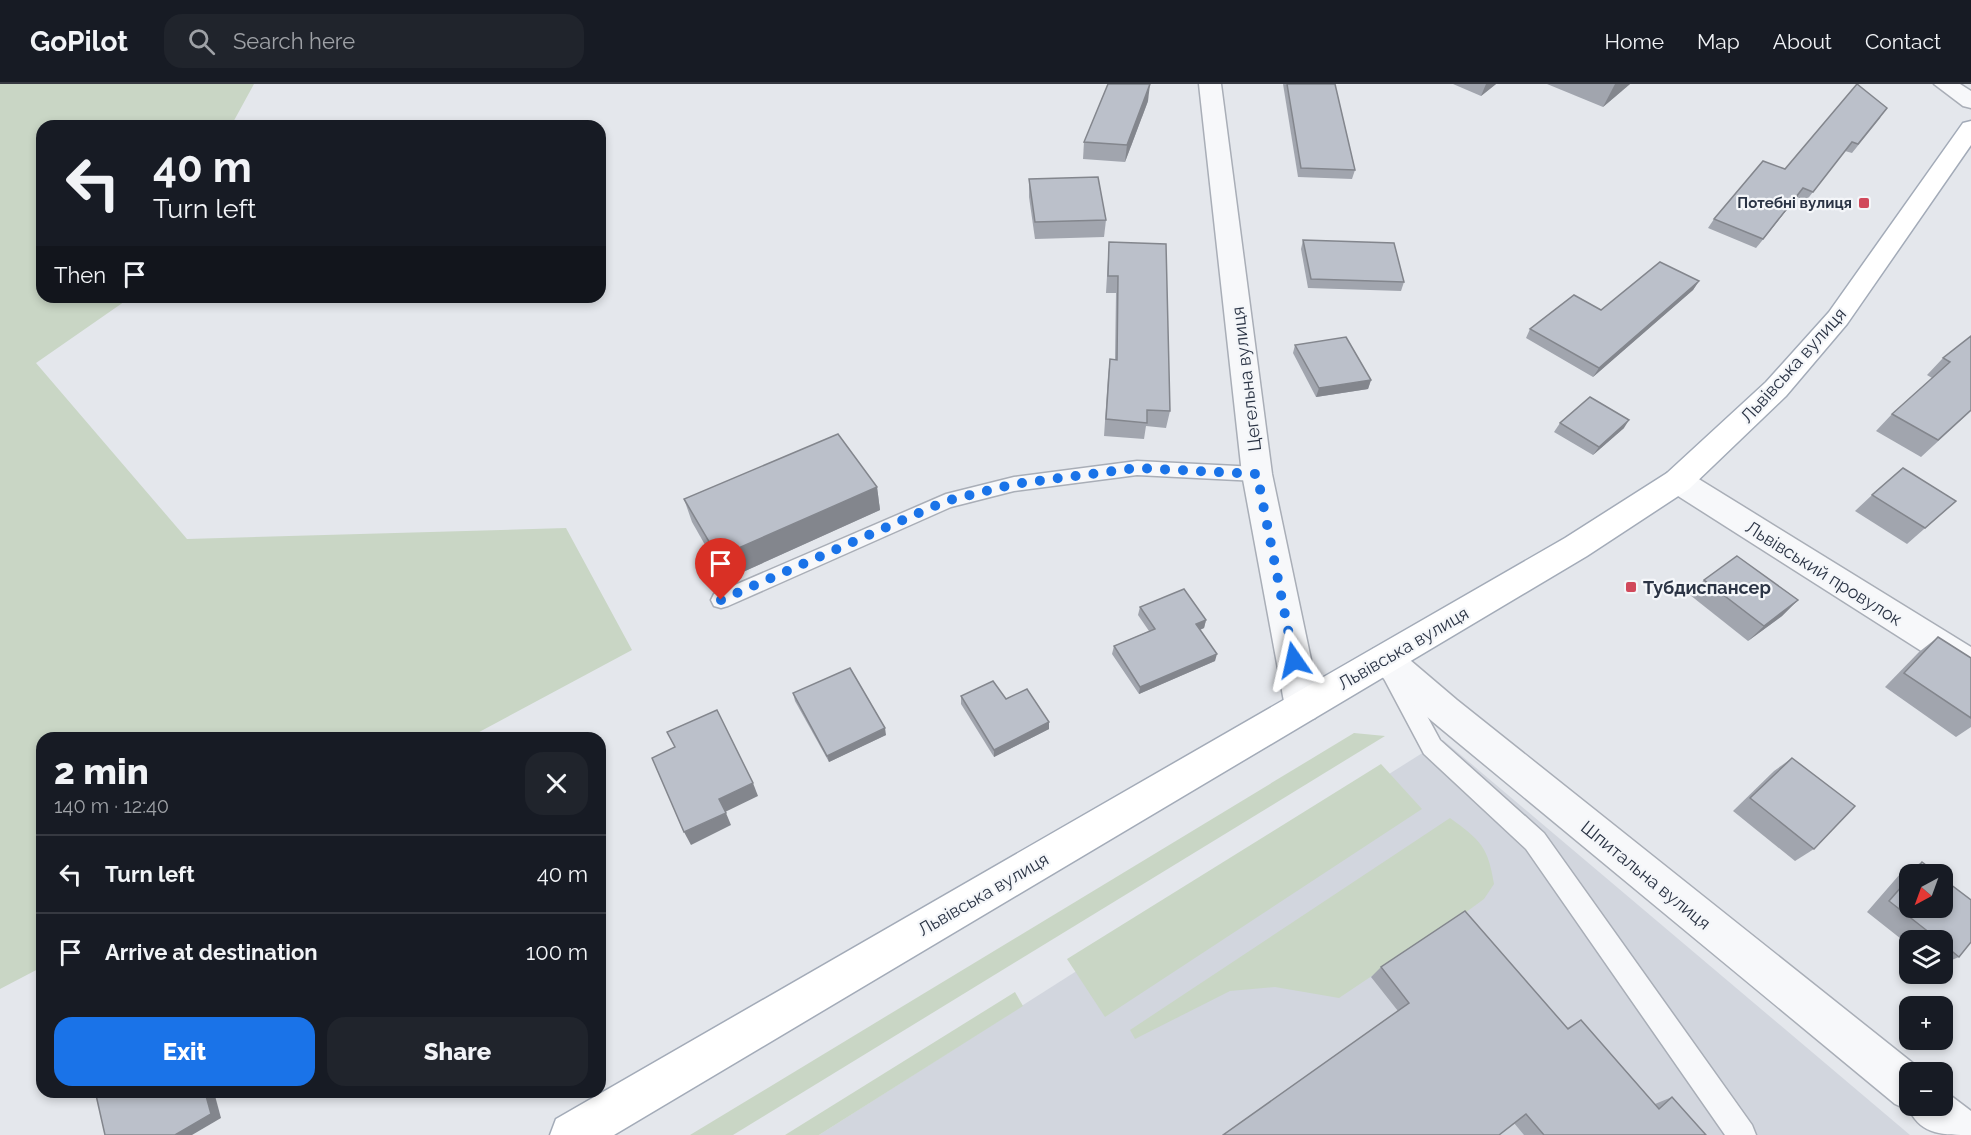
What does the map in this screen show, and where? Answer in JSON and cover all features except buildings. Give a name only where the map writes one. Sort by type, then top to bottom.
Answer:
[{"type":"main road","name":"Львівська вулиця","points":[[572,1135],[1576,547],[1678,481],[1776,389],[1838,318],[1971,128]]},
{"type":"street","name":"Цегельна вулиця","points":[[1210,84],[1257,474],[1303,707]]},
{"type":"street","points":[[1945,84],[1971,101]]},
{"type":"street","name":"Львівський провулок","points":[[1678,481],[1971,665]]},
{"type":"street","name":"Шпитальна вулиця","points":[[1385,659],[1445,711],[1899,1080]]},
{"type":"street","points":[[1942,1116],[1966,1135]]},
{"type":"lane","points":[[721,600],[946,501],[1014,484],[1137,468],[1257,474]]},
{"type":"lane","points":[[1385,659],[1432,747],[1535,842],[1742,1135]]},
{"type":"shaded area","points":[[1443,740],[1910,1135],[819,1135],[1075,972]]},
{"type":"green space","points":[[0,84],[254,84],[234,120],[36,120],[36,303],[122,303],[36,363],[187,539],[566,528],[632,650],[479,732],[36,732],[36,970],[0,989]]},
{"type":"green space","points":[[1354,733],[1385,736],[733,1135],[690,1135]]},
{"type":"green space","points":[[1381,764],[1422,809],[1105,1017],[1067,959]]},
{"type":"green space","points":[[1450,818],[1469,832],[1481,845],[1489,861],[1494,884],[1484,899],[1454,921],[1339,998],[1275,987],[1230,991],[1135,1039],[1130,1030]]},
{"type":"green space","points":[[1015,992],[1023,1006],[819,1135],[785,1135]]},
{"type":"place","name":"Потебні вулиця","points":[[1864,203]]},
{"type":"place","name":"Тубдиспансер","points":[[1631,587]]},
{"type":"route","points":[[721,600],[946,501],[1014,484],[1137,468],[1257,474],[1294,660]]}]
